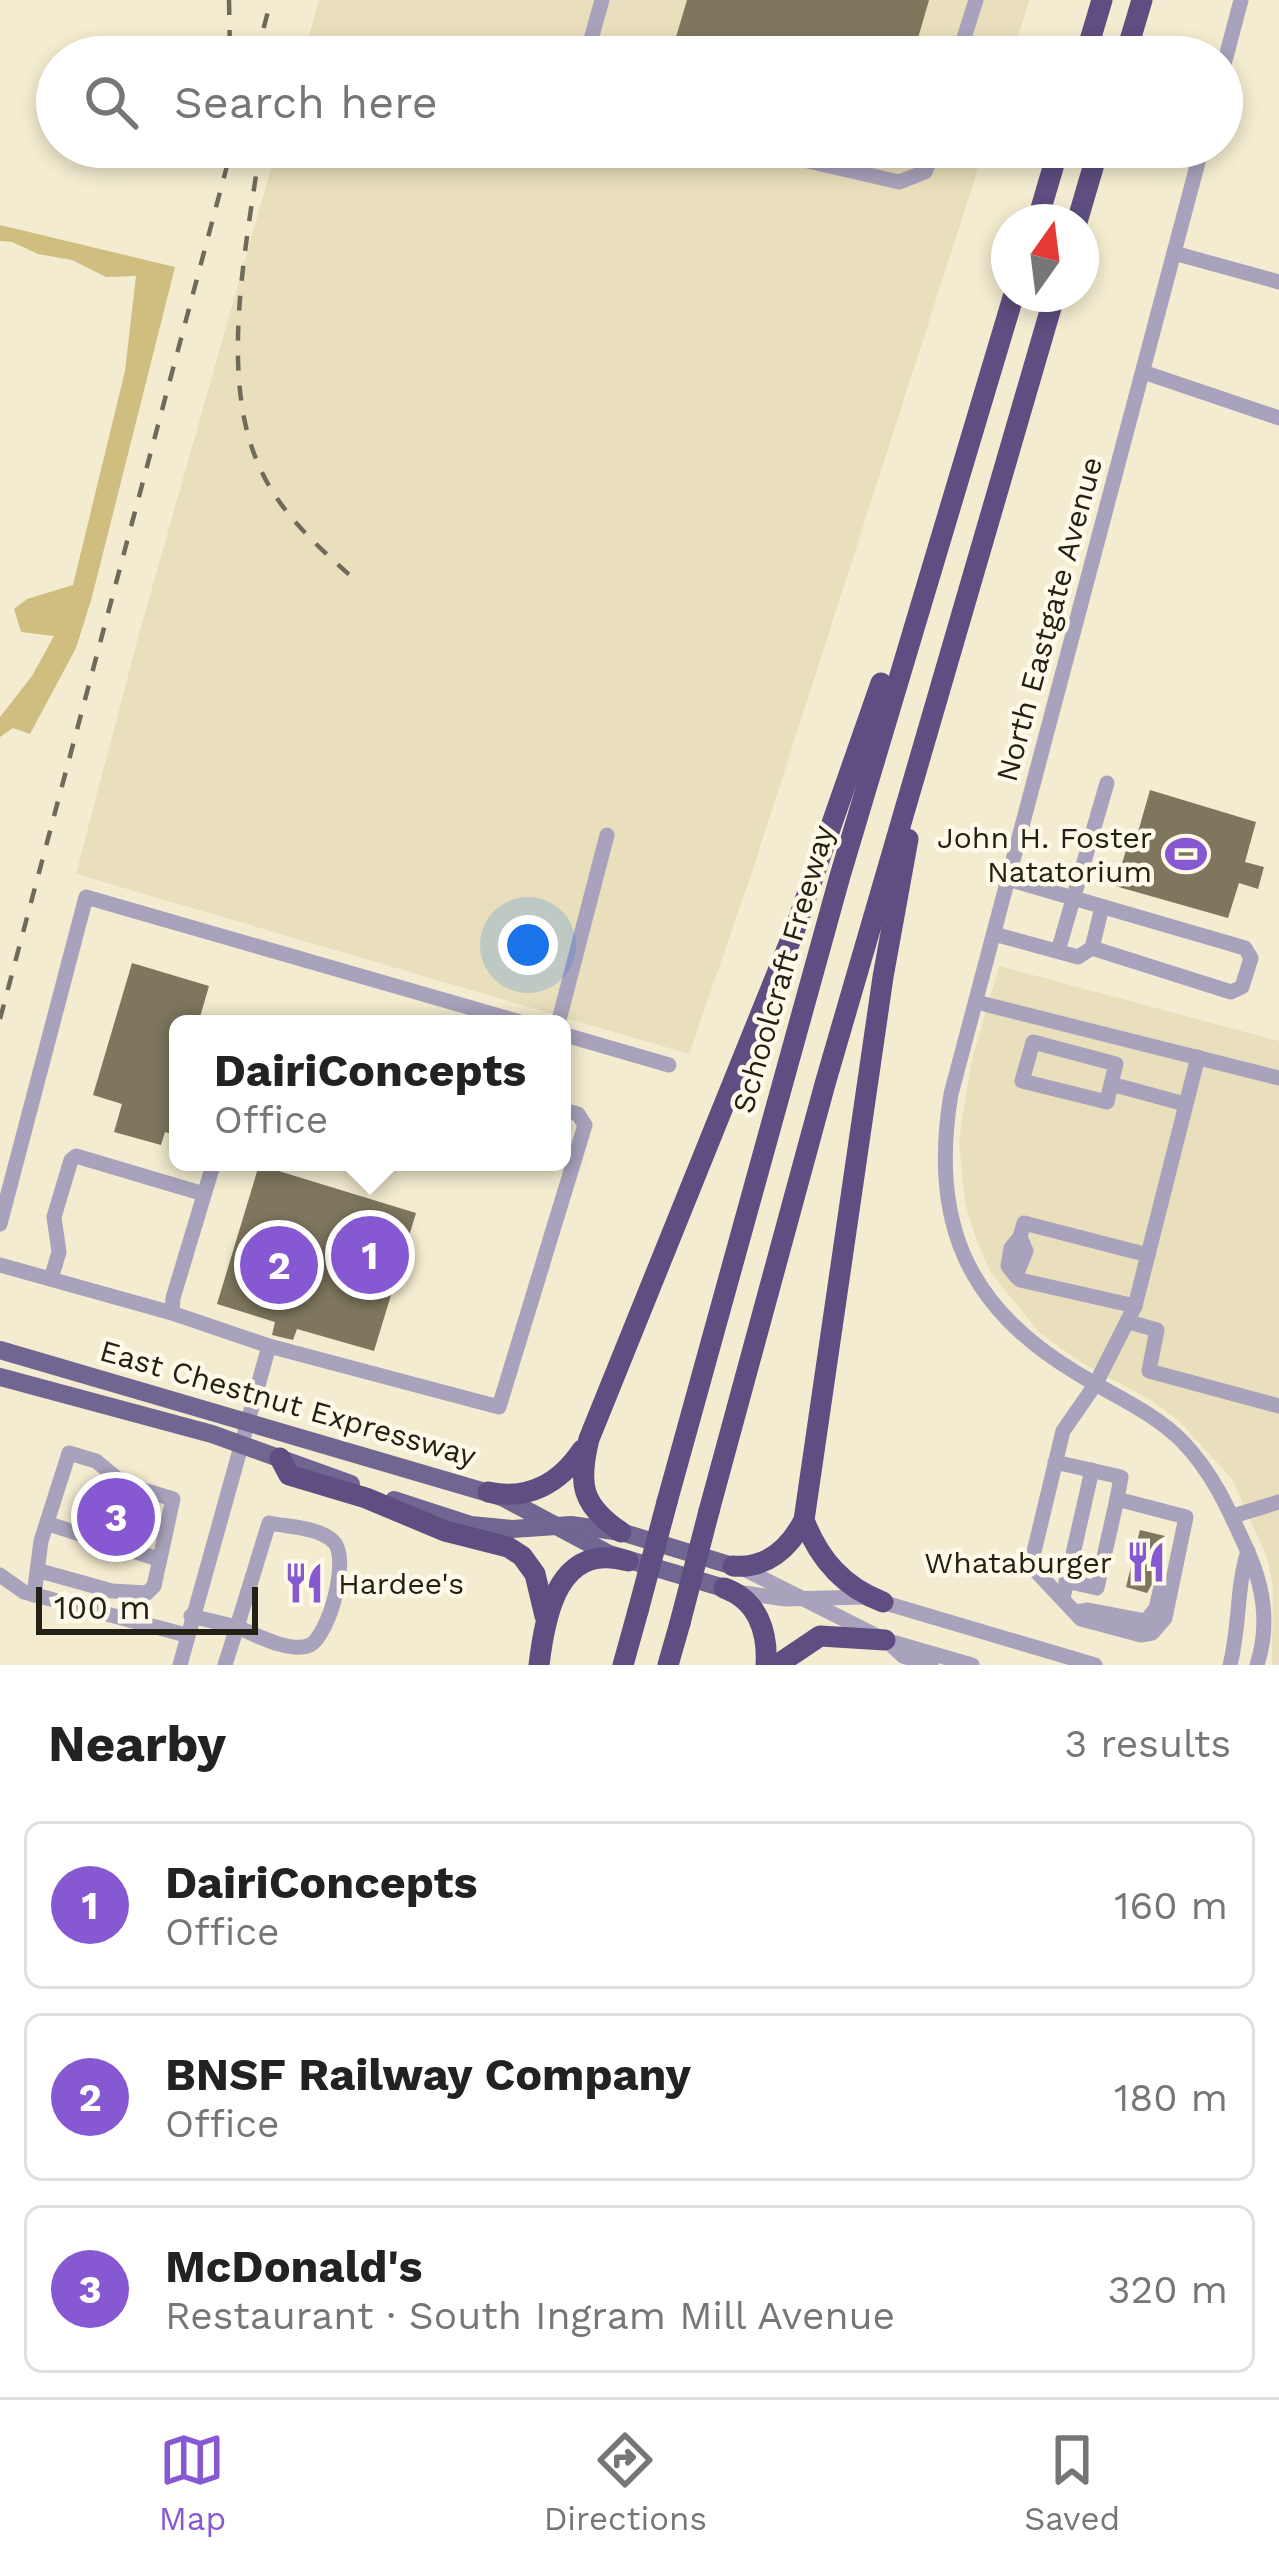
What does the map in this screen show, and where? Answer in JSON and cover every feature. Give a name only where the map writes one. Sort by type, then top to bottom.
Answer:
[{"type":"highway","points":[[1091,36],[1102,0]]},
{"type":"highway","points":[[1131,36],[1142,0]]},
{"type":"highway","points":[[1042,204],[1053,168]]},
{"type":"highway","points":[[1082,204],[1093,168]]},
{"type":"highway","name":"Schoolcraft Freeway","points":[[623,1665],[780,1086],[1008,312]]},
{"type":"highway","points":[[668,1665],[832,1061],[1050,312]]},
{"type":"highway","points":[[733,1566],[760,1563],[778,1554],[804,1520],[891,926],[969,584]]},
{"type":"highway","points":[[488,1492],[519,1495],[549,1484],[567,1470],[589,1439],[802,911],[896,634],[923,590]]},
{"type":"highway","points":[[589,1439],[583,1489],[600,1515],[622,1532]]},
{"type":"highway","points":[[280,1458],[289,1475],[366,1498],[445,1531],[508,1547],[535,1574],[545,1616]]},
{"type":"highway","points":[[804,1520],[822,1557],[840,1577],[884,1602]]},
{"type":"highway","points":[[539,1665],[545,1616],[560,1586],[577,1569],[601,1558],[628,1561]]},
{"type":"highway","points":[[724,1588],[748,1602],[759,1618],[766,1638],[766,1665]]},
{"type":"highway","points":[[777,1665],[820,1636],[885,1640]]},
{"type":"main road","name":"East Chestnut Expressway","points":[[0,1350],[488,1492],[628,1561],[724,1588]]},
{"type":"main road","name":"East Chestnut Expressway","points":[[0,1377],[212,1434],[451,1520],[512,1529],[553,1526],[622,1532],[733,1566]]},
{"type":"street","points":[[592,36],[602,0]]},
{"type":"street","points":[[965,36],[976,0]]},
{"type":"street","points":[[1232,36],[1241,0]]},
{"type":"street","points":[[838,168],[898,182],[927,168]]},
{"type":"street","name":"North Eastgate Avenue","points":[[1196,168],[976,1002],[944,1136],[943,1177],[964,1259],[988,1298],[1019,1333],[1095,1385],[1140,1409],[1179,1438],[1211,1475],[1263,1593],[1260,1662]]},
{"type":"street","points":[[1174,253],[1279,282]]},
{"type":"street","points":[[1143,372],[1279,418]]},
{"type":"street","points":[[1058,951],[1107,783]]},
{"type":"street","points":[[559,1015],[607,835]]},
{"type":"street","points":[[1008,879],[1245,948],[1251,958],[1242,987],[1231,992],[1092,948]]},
{"type":"street","points":[[0,1224],[86,897],[496,1015]]},
{"type":"street","points":[[994,934],[1086,956],[1102,907]]},
{"type":"street","points":[[976,1002],[1279,1078]]},
{"type":"street","points":[[571,1037],[669,1065]]},
{"type":"street","points":[[1033,1042],[1116,1064],[1111,1084],[1107,1102],[1022,1082],[1033,1042]]},
{"type":"street","points":[[1117,1499],[1184,1524],[1160,1627],[1141,1635],[1081,1619],[1065,1590],[1034,1570],[1032,1560],[1063,1431],[1095,1385],[1132,1314],[1198,1058]]},
{"type":"street","points":[[1111,1084],[1186,1104]]},
{"type":"street","points":[[571,1112],[585,1125],[571,1171]]},
{"type":"street","points":[[50,1280],[59,1252],[54,1216],[76,1156],[204,1195]]},
{"type":"street","points":[[172,1313],[172,1298],[211,1171]]},
{"type":"street","points":[[0,1265],[172,1313],[269,1346],[499,1406],[571,1171]]},
{"type":"street","points":[[1148,1255],[1022,1230],[1026,1251],[1016,1276],[1132,1314],[1157,1330],[1149,1371],[1279,1406]]},
{"type":"street","points":[[180,1665],[269,1346]]},
{"type":"street","points":[[34,1595],[41,1541],[69,1453],[96,1461],[124,1484],[173,1499],[154,1586],[147,1593],[136,1595],[40,1571]]},
{"type":"street","points":[[1055,1462],[1120,1477],[1097,1588],[1065,1590]]},
{"type":"street","points":[[1065,1590],[1092,1470]]},
{"type":"street","points":[[1233,1516],[1279,1502]]},
{"type":"street","points":[[191,1616],[237,1627],[288,1645],[307,1647],[314,1642],[338,1582],[340,1549],[327,1535],[269,1523],[237,1627],[225,1665]]},
{"type":"street","points":[[49,1524],[158,1559]]},
{"type":"street","points":[[1217,1665],[1229,1637],[1248,1551]]},
{"type":"street","name":"East Chestnut Expressway","points":[[733,1566],[762,1575],[885,1640],[972,1665]]},
{"type":"street","points":[[0,1575],[24,1592],[186,1635]]},
{"type":"street","points":[[1230,1665],[1238,1632],[1238,1583]]},
{"type":"street","name":"East Chestnut Expressway","points":[[724,1588],[770,1598],[865,1597],[1095,1665]]},
{"type":"street","points":[[885,1640],[903,1656],[931,1665]]},
{"type":"shaded area","points":[[319,0],[1029,0],[1018,36],[309,36]]},
{"type":"shaded area","points":[[271,168],[978,168],[689,1054],[571,1019],[571,1015],[556,1015],[76,874]]},
{"type":"shaded area","points":[[0,225],[175,267],[76,648],[30,734],[13,728],[0,737],[0,717],[32,676],[54,636],[21,632],[14,609],[27,599],[73,585],[125,371],[136,276],[106,277],[72,260],[0,241]]},
{"type":"shaded area","points":[[999,966],[1279,1041],[1279,1665],[1273,1665],[1272,1658],[1273,1585],[1267,1557],[1232,1479],[1178,1420],[1040,1333],[991,1273],[976,1239],[965,1203],[959,1140],[972,1060]]},
{"type":"building","points":[[687,0],[929,0],[919,36],[676,36]]},
{"type":"building","name":"John H. Foster Natatorium","points":[[1150,790],[1256,822],[1245,862],[1264,867],[1258,889],[1239,883],[1228,918],[1115,886],[1128,844],[1134,846]]},
{"type":"building","points":[[132,963],[209,986],[201,1015],[169,1015],[169,1133],[165,1132],[161,1145],[114,1132],[122,1104],[93,1095]]},
{"type":"building","points":[[257,1171],[279,1171],[416,1213],[374,1351],[297,1329],[293,1340],[272,1335],[275,1322],[217,1304]]},
{"type":"building","name":"Whataburger","points":[[1140,1530],[1165,1536],[1156,1577],[1147,1593],[1126,1587]]},
{"type":"railway","points":[[229,0],[230,36]]},
{"type":"railway","points":[[262,36],[271,0]]},
{"type":"railway","points":[[0,1019],[226,168]]},
{"type":"railway","points":[[257,168],[239,309],[240,391],[247,430],[277,498],[353,578]]},
{"type":"place","name":"John H. Foster Natatorium","points":[[1186,854]]},
{"type":"place","name":"DairiConcepts","points":[[370,1255]]},
{"type":"place","name":"BNSF Railway Company","points":[[279,1265]]},
{"type":"place","name":"McDonald's","points":[[116,1517]]},
{"type":"place","name":"Whataburger","points":[[1146,1562]]},
{"type":"place","name":"Hardee's","points":[[304,1583]]}]
